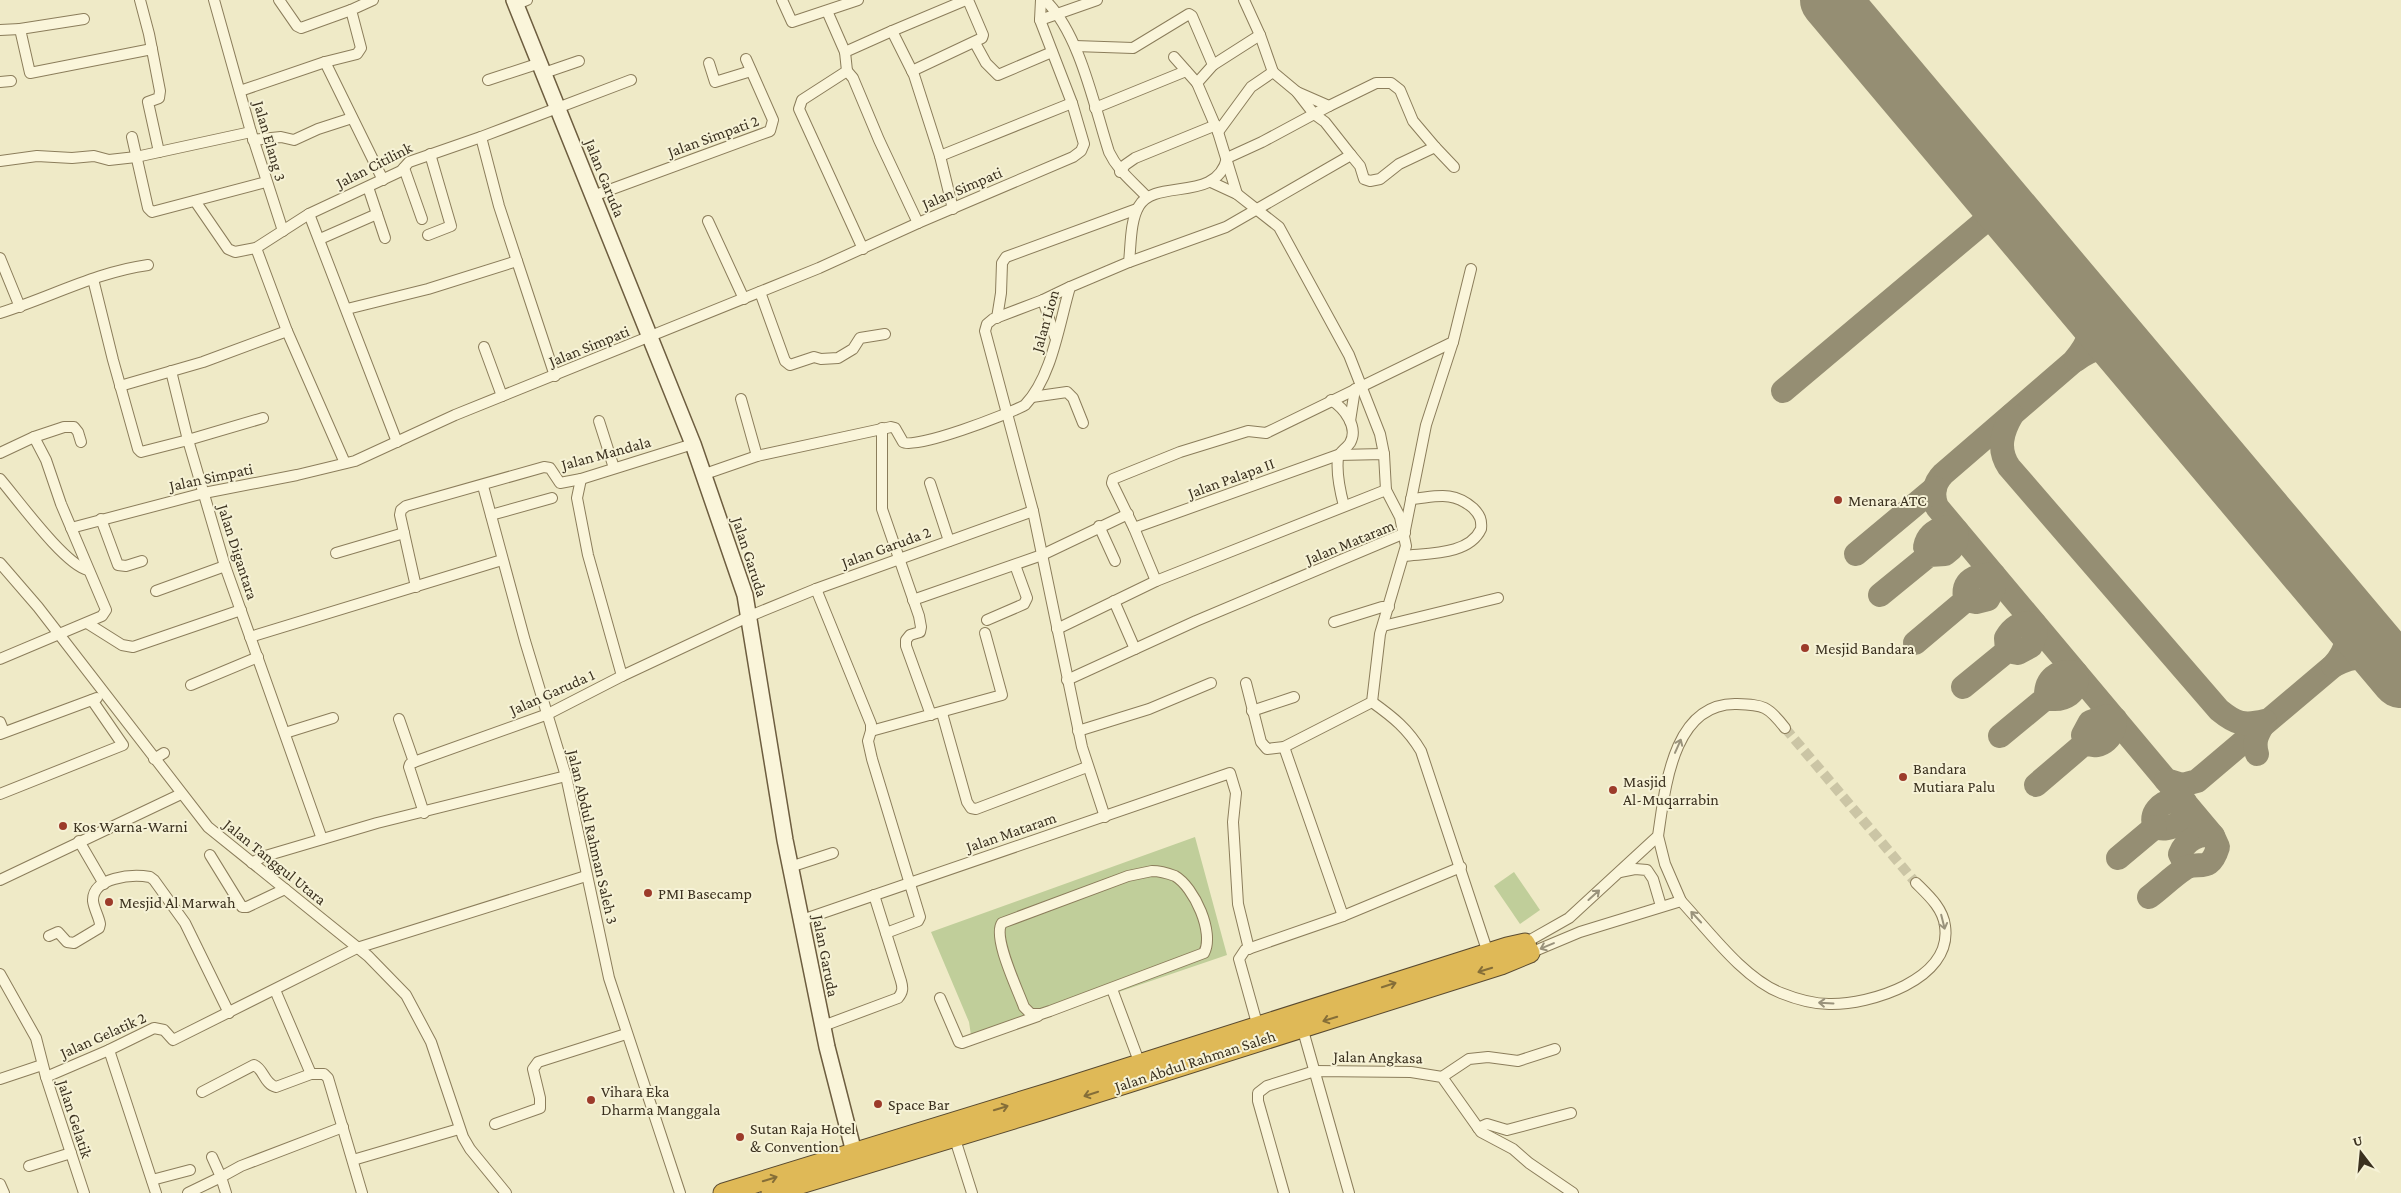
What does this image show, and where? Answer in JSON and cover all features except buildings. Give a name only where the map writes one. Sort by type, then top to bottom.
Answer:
[{"type":"highway","name":"Jalan Abdul Rahman Saleh","points":[[770,1193],[856,1159],[1302,1027],[1363,1001],[1488,953],[1528,948]]},
{"type":"highway","name":"Jalan Abdul Rahman Saleh","points":[[723,1193],[954,1136],[1054,1099],[1140,1064],[1258,1027],[1501,965],[1528,948]]},
{"type":"street","points":[[140,0],[159,83],[160,97],[148,102],[159,152]]},
{"type":"street","name":"Jalan Elang 3","points":[[214,0],[252,136],[283,231]]},
{"type":"street","points":[[279,0],[297,26],[301,28],[373,0]]},
{"type":"street","points":[[782,0],[792,22],[858,0]]},
{"type":"street","points":[[845,52],[967,0],[983,35],[982,38],[975,43],[912,70]]},
{"type":"street","points":[[1043,0],[1058,13],[1075,46],[1109,152],[1120,172],[1138,186],[1147,197]]},
{"type":"street","name":"Jalan Simpati","points":[[71,528],[204,493],[297,475],[345,463],[502,396],[744,299],[1074,157],[1081,151],[1084,144],[1072,103],[1040,20],[1043,0]]},
{"type":"street","points":[[1040,20],[1097,0]]},
{"type":"street","points":[[1244,0],[1260,35],[1273,72],[1297,92],[1314,114],[1325,122],[1360,166],[1364,178],[1370,181],[1380,179],[1402,162],[1435,147]]},
{"type":"street","name":"Jalan Garuda","points":[[519,2],[558,109],[693,444],[745,595],[750,616],[790,867],[823,1026],[856,1159]]},
{"type":"street","points":[[240,91],[325,62],[357,54],[361,48],[351,10]]},
{"type":"street","points":[[827,11],[845,52],[847,71],[853,78],[878,140],[918,223]]},
{"type":"street","points":[[1075,46],[1134,48],[1189,14],[1192,16],[1212,65]]},
{"type":"street","points":[[0,30],[20,29],[84,19]]},
{"type":"street","points":[[20,29],[30,73],[152,49]]},
{"type":"street","points":[[892,31],[912,70],[940,156],[954,209]]},
{"type":"street","points":[[1197,84],[1212,65],[1260,35]]},
{"type":"street","points":[[975,43],[986,63],[998,75],[1052,52]]},
{"type":"street","points":[[1174,57],[1197,84],[1217,128],[1237,194]]},
{"type":"street","name":"Jalan Simpati 2","points":[[593,196],[770,131],[773,120],[746,59]]},
{"type":"street","points":[[488,80],[579,60]]},
{"type":"street","points":[[325,62],[383,180]]},
{"type":"street","points":[[709,63],[715,82],[751,71]]},
{"type":"street","points":[[847,71],[802,100],[799,109],[863,249]]},
{"type":"street","points":[[1095,108],[1186,71]]},
{"type":"street","points":[[1120,172],[1125,165],[1135,158],[1217,128],[1251,86],[1273,72]]},
{"type":"street","name":"Jalan Citilink","points":[[196,201],[228,249],[238,251],[256,248],[309,214],[383,180],[404,168],[408,162],[481,138],[631,80]]},
{"type":"street","points":[[0,82],[11,81]]},
{"type":"street","points":[[1227,158],[1262,142],[1371,85],[1384,82],[1391,83],[1400,90],[1413,120],[1454,167]]},
{"type":"street","points":[[1297,92],[1329,106]]},
{"type":"street","points":[[940,156],[1072,103]]},
{"type":"street","points":[[0,161],[37,156],[72,158],[94,156],[109,160],[136,157],[252,136],[281,137],[294,140],[318,129],[352,118]]},
{"type":"street","points":[[132,137],[149,210],[156,212],[266,182]]},
{"type":"street","points":[[481,138],[499,206],[555,376]]},
{"type":"street","points":[[428,235],[452,225],[430,154]]},
{"type":"street","name":"Jalan Lion","points":[[882,428],[894,427],[903,442],[911,445],[932,440],[1024,405],[1032,397],[1044,376],[1070,287],[1129,262],[1226,227],[1351,155]]},
{"type":"street","points":[[997,318],[1002,293],[1002,264],[1006,257],[1137,209],[1147,197],[1211,182],[1225,166],[1227,158]]},
{"type":"street","points":[[404,168],[422,219]]},
{"type":"street","points":[[1211,182],[1237,194],[1255,210],[1272,219],[1287,238],[1349,355],[1358,387],[1380,434],[1384,454],[1386,490],[1400,517],[1405,533]]},
{"type":"street","points":[[368,186],[385,238]]},
{"type":"street","points":[[1129,262],[1137,209]]},
{"type":"street","points":[[309,214],[397,442]]},
{"type":"street","points":[[320,239],[377,214]]},
{"type":"street","points":[[708,221],[744,299]]},
{"type":"street","points":[[256,248],[286,331],[345,463]]},
{"type":"street","points":[[0,258],[20,307]]},
{"type":"street","points":[[347,309],[428,288],[517,261]]},
{"type":"street","points":[[0,313],[93,279],[130,268],[148,265]]},
{"type":"street","points":[[1405,533],[1426,425],[1453,342],[1472,269]]},
{"type":"street","points":[[93,279],[136,445],[141,452],[263,418]]},
{"type":"street","points":[[1070,287],[997,318],[987,324],[985,335],[1002,388],[1033,511],[1078,731],[1087,767],[1105,817]]},
{"type":"street","points":[[760,292],[787,364],[790,365],[814,357],[821,359],[838,358],[853,349],[860,338],[885,334]]},
{"type":"street","points":[[1043,300],[1055,337]]},
{"type":"street","points":[[120,386],[171,371],[286,331]]},
{"type":"street","points":[[1156,581],[1128,514],[1112,483],[1116,477],[1180,452],[1248,431],[1266,432],[1453,342]]},
{"type":"street","points":[[484,347],[502,396]]},
{"type":"street","name":"Jalan Digantara","points":[[171,371],[188,440],[225,566],[286,733],[322,839]]},
{"type":"street","points":[[1344,506],[1337,470],[1338,455],[1351,441],[1350,422],[1358,387]]},
{"type":"street","points":[[1032,397],[1067,392],[1073,398],[1083,423]]},
{"type":"street","points":[[741,399],[757,456]]},
{"type":"street","points":[[1331,400],[1341,406],[1350,422]]},
{"type":"street","points":[[598,421],[614,468]]},
{"type":"street","points":[[0,453],[64,427],[74,427],[78,432],[81,442]]},
{"type":"street","points":[[704,474],[757,456],[882,428],[882,509],[921,627],[920,632],[906,640],[906,646],[936,714],[967,802],[971,808],[976,809],[1087,767]]},
{"type":"street","points":[[0,659],[87,623],[102,616],[106,610],[71,528],[46,460],[34,438]]},
{"type":"street","name":"Jalan Mandala","points":[[404,533],[400,515],[403,508],[544,468],[550,468],[560,483],[581,479],[693,444]]},
{"type":"street","name":"Jalan Palapa II","points":[[1134,528],[1338,455],[1384,454]]},
{"type":"street","points":[[0,479],[66,556],[80,568],[88,570]]},
{"type":"street","points":[[581,479],[576,498],[588,555],[622,676]]},
{"type":"street","points":[[930,483],[949,540]]},
{"type":"street","name":"Jalan Abdul Rahman Saleh 3","points":[[483,486],[502,560],[566,776],[609,978],[680,1193]]},
{"type":"street","points":[[1057,629],[1156,581],[1386,490]]},
{"type":"street","points":[[1404,556],[1451,549],[1470,544],[1482,529],[1479,515],[1460,498],[1449,496],[1411,499]]},
{"type":"street","points":[[491,515],[552,498]]},
{"type":"street","name":"Jalan Garuda 2","points":[[750,616],[816,589],[1033,511]]},
{"type":"street","points":[[913,600],[1042,555],[1099,526],[1128,514]]},
{"type":"street","points":[[101,520],[118,565],[126,566],[142,561]]},
{"type":"street","points":[[1099,526],[1115,561]]},
{"type":"street","points":[[336,553],[404,533],[416,587]]},
{"type":"street","name":"Jalan Mataram","points":[[1067,680],[1134,649],[1405,533],[1404,556],[1383,626],[1372,702]]},
{"type":"street","points":[[250,637],[502,560]]},
{"type":"street","name":"Jalan Tanggul Utara","points":[[0,563],[59,634],[105,696],[159,756],[181,794],[208,827],[256,861],[285,889],[363,947],[406,995],[431,1042],[459,1129],[470,1149],[506,1193]]},
{"type":"street","points":[[987,620],[1024,604],[1026,598],[1014,565]]},
{"type":"street","points":[[156,591],[225,566]]},
{"type":"street","points":[[816,589],[865,707],[872,731],[868,741],[872,759],[920,919],[886,933]]},
{"type":"street","points":[[1383,626],[1498,598]]},
{"type":"street","points":[[1114,601],[1134,649]]},
{"type":"street","points":[[1334,622],[1382,607],[1389,607]]},
{"type":"street","points":[[87,623],[122,645],[133,647],[143,646],[241,610]]},
{"type":"street","name":"Jalan Garuda 1","points":[[414,762],[548,714],[622,676],[750,616]]},
{"type":"street","points":[[872,731],[1002,695],[985,633]]},
{"type":"street","points":[[191,685],[258,657]]},
{"type":"street","points":[[1246,682],[1252,711],[1263,747],[1273,749],[1284,747],[1372,702],[1398,720],[1411,733],[1421,751],[1488,953]]},
{"type":"street","points":[[1078,731],[1149,709],[1211,683]]},
{"type":"street","points":[[0,722],[2,733],[105,696]]},
{"type":"street","points":[[1252,711],[1294,697]]},
{"type":"street","points":[[0,794],[123,745],[92,700]]},
{"type":"street","points":[[1785,728],[1776,716],[1762,705],[1721,706],[1696,722],[1679,743],[1674,754],[1664,796],[1658,836],[1665,864],[1681,901],[1760,982],[1804,1001],[1828,1004],[1852,1003],[1893,993],[1927,971],[1939,957],[1944,937],[1944,922],[1931,898],[1916,883]]},
{"type":"street","points":[[286,733],[333,718]]},
{"type":"street","points":[[399,719],[414,762],[409,767],[424,813]]},
{"type":"street","points":[[1284,747],[1343,916]]},
{"type":"street","name":"Jalan Mataram","points":[[802,920],[1105,817],[1230,772],[1236,793],[1233,822],[1238,904],[1249,949]]},
{"type":"street","points":[[256,861],[322,839],[566,776]]},
{"type":"street","points":[[0,880],[181,794]]},
{"type":"street","name":"Jalan Abdul Rahman Saleh","points":[[1528,948],[1569,918],[1658,836]]},
{"type":"street","points":[[79,841],[104,884]]},
{"type":"street","points":[[790,867],[833,853]]},
{"type":"street","points":[[210,855],[242,907],[247,907],[285,889]]},
{"type":"street","points":[[1258,1027],[1239,959],[1242,954],[1249,949],[1343,916],[1460,867]]},
{"type":"street","points":[[1619,872],[1635,869],[1647,870],[1653,879],[1660,906]]},
{"type":"street","points":[[940,998],[959,1042],[962,1043],[1112,988],[1204,953],[1209,945],[1208,934],[1198,904],[1188,887],[1176,877],[1163,872],[1152,871],[1128,876],[1002,923],[998,927],[1000,941],[1024,1007],[1031,1014],[1041,1014]]},
{"type":"street","points":[[49,936],[58,932],[66,942],[72,944],[99,928],[100,924],[95,908],[94,895],[98,887],[111,880],[144,876],[154,880],[185,923],[229,1013]]},
{"type":"street","name":"Jalan Gelatik 2","points":[[46,1077],[110,1050],[154,1028],[164,1030],[173,1040],[363,947],[586,876]]},
{"type":"street","points":[[823,1026],[898,998],[901,994],[903,988],[874,895]]},
{"type":"street","name":"Jalan Abdul Rahman Saleh","points":[[1528,948],[1681,901]]},
{"type":"street","name":"Jalan Gelatik","points":[[0,974],[36,1038],[42,1065],[84,1193]]},
{"type":"street","points":[[1112,988],[1140,1064]]},
{"type":"street","points":[[275,990],[311,1074]]},
{"type":"street","name":"Jalan Angkasa","points":[[1302,1027],[1345,1192]]},
{"type":"street","points":[[495,1124],[540,1108],[540,1098],[533,1069],[538,1062],[626,1034]]},
{"type":"street","points":[[1442,1077],[1469,1059],[1488,1057],[1518,1061],[1555,1049]]},
{"type":"street","points":[[110,1050],[156,1193]]},
{"type":"street","points":[[0,1079],[42,1065]]},
{"type":"street","points":[[202,1092],[254,1065],[259,1068],[269,1084],[276,1087],[311,1074],[320,1073],[328,1078],[362,1193]]},
{"type":"street","name":"Jalan Angkasa","points":[[1284,1193],[1257,1096],[1267,1086],[1314,1071],[1411,1072],[1442,1077],[1478,1128],[1488,1137],[1502,1142],[1573,1193]]},
{"type":"street","points":[[1478,1128],[1487,1124],[1507,1130],[1571,1113]]},
{"type":"street","points":[[188,1193],[241,1166],[343,1127]]},
{"type":"street","points":[[353,1160],[459,1129]]},
{"type":"street","points":[[1502,1142],[1507,1130]]},
{"type":"street","points":[[954,1136],[972,1193]]},
{"type":"street","points":[[29,1166],[71,1153]]},
{"type":"street","points":[[212,1157],[226,1193]]},
{"type":"street","points":[[152,1180],[190,1170]]},
{"type":"street","points":[[0,1184],[4,1193]]},
{"type":"green space","points":[[1195,837],[1227,955],[972,1042],[969,1022],[931,932]]},
{"type":"green space","points":[[1514,872],[1540,910],[1520,924],[1494,886]]},
{"type":"taxiway","points":[[1783,391],[2003,206]]},
{"type":"taxiway","points":[[2084,302],[2089,319],[2090,333],[2085,346],[2074,361],[1943,474],[1936,485],[1935,498],[1937,507],[2166,780],[2182,785],[2197,781],[2333,666],[2342,653],[2347,640],[2344,611]]},
{"type":"taxiway","points":[[2076,360],[2100,348],[2112,348],[2126,352]]},
{"type":"taxiway","points":[[2012,415],[2003,434],[2002,441],[2003,454],[2009,467],[2219,710],[2240,723],[2265,721],[2256,741],[2257,754]]},
{"type":"taxiway","points":[[1856,554],[1935,488]]},
{"type":"taxiway","points":[[1880,595],[1929,555],[1945,554],[1956,542],[1957,531],[1947,527],[1932,534],[1925,547],[1929,555]]},
{"type":"taxiway","points":[[1915,643],[1966,600],[1965,588],[1971,580],[1982,575],[1994,575],[1994,588],[1988,599],[1976,602],[1966,600]]},
{"type":"taxiway","points":[[1963,687],[2007,651],[2006,638],[2012,630],[2018,625],[2026,623],[2035,624],[2036,633],[2031,646],[2018,653],[2007,651]]},
{"type":"taxiway","points":[[2333,666],[2359,657],[2373,657],[2387,661]]},
{"type":"taxiway","points":[[2000,736],[2046,698],[2046,691],[2053,677],[2063,673],[2076,673],[2077,680],[2073,691],[2059,699],[2046,698]]},
{"type":"taxiway","points":[[2036,785],[2085,743],[2097,745],[2106,740],[2113,731],[2115,719],[2107,716],[2090,722],[2083,735],[2085,743]]},
{"type":"taxiway","points":[[2149,897],[2189,866],[2207,864],[2215,856],[2218,847],[2213,836],[2166,780]]},
{"type":"taxiway","points":[[2174,800],[2185,802],[2186,808],[2178,824],[2167,828],[2155,827],[2154,817],[2157,809],[2165,803],[2174,800]]},
{"type":"taxiway","points":[[2118,858],[2155,827]]},
{"type":"taxiway","points":[[2187,867],[2180,854],[2185,845],[2203,835],[2213,836]]},
{"type":"runway","points":[[1830,0],[2401,678]]},
{"type":"tunnel","points":[[1785,728],[1916,883]]},
{"type":"place","name":"Menara ATC","points":[[1838,500]]},
{"type":"place","name":"Mesjid Bandara","points":[[1805,648]]},
{"type":"place","name":"Bandara Mutiara Palu","points":[[1903,777]]},
{"type":"place","name":"Masjid Al-Muqarrabin","points":[[1613,790]]},
{"type":"place","name":"Kos Warna-Warni","points":[[63,826]]},
{"type":"place","name":"PMI Basecamp","points":[[648,893]]},
{"type":"place","name":"Mesjid Al Marwah","points":[[109,902]]},
{"type":"place","name":"Vihara Eka Dharma Manggala","points":[[591,1100]]},
{"type":"place","name":"Space Bar","points":[[878,1104]]},
{"type":"place","name":"Sutan Raja Hotel & Convention","points":[[740,1137]]}]
